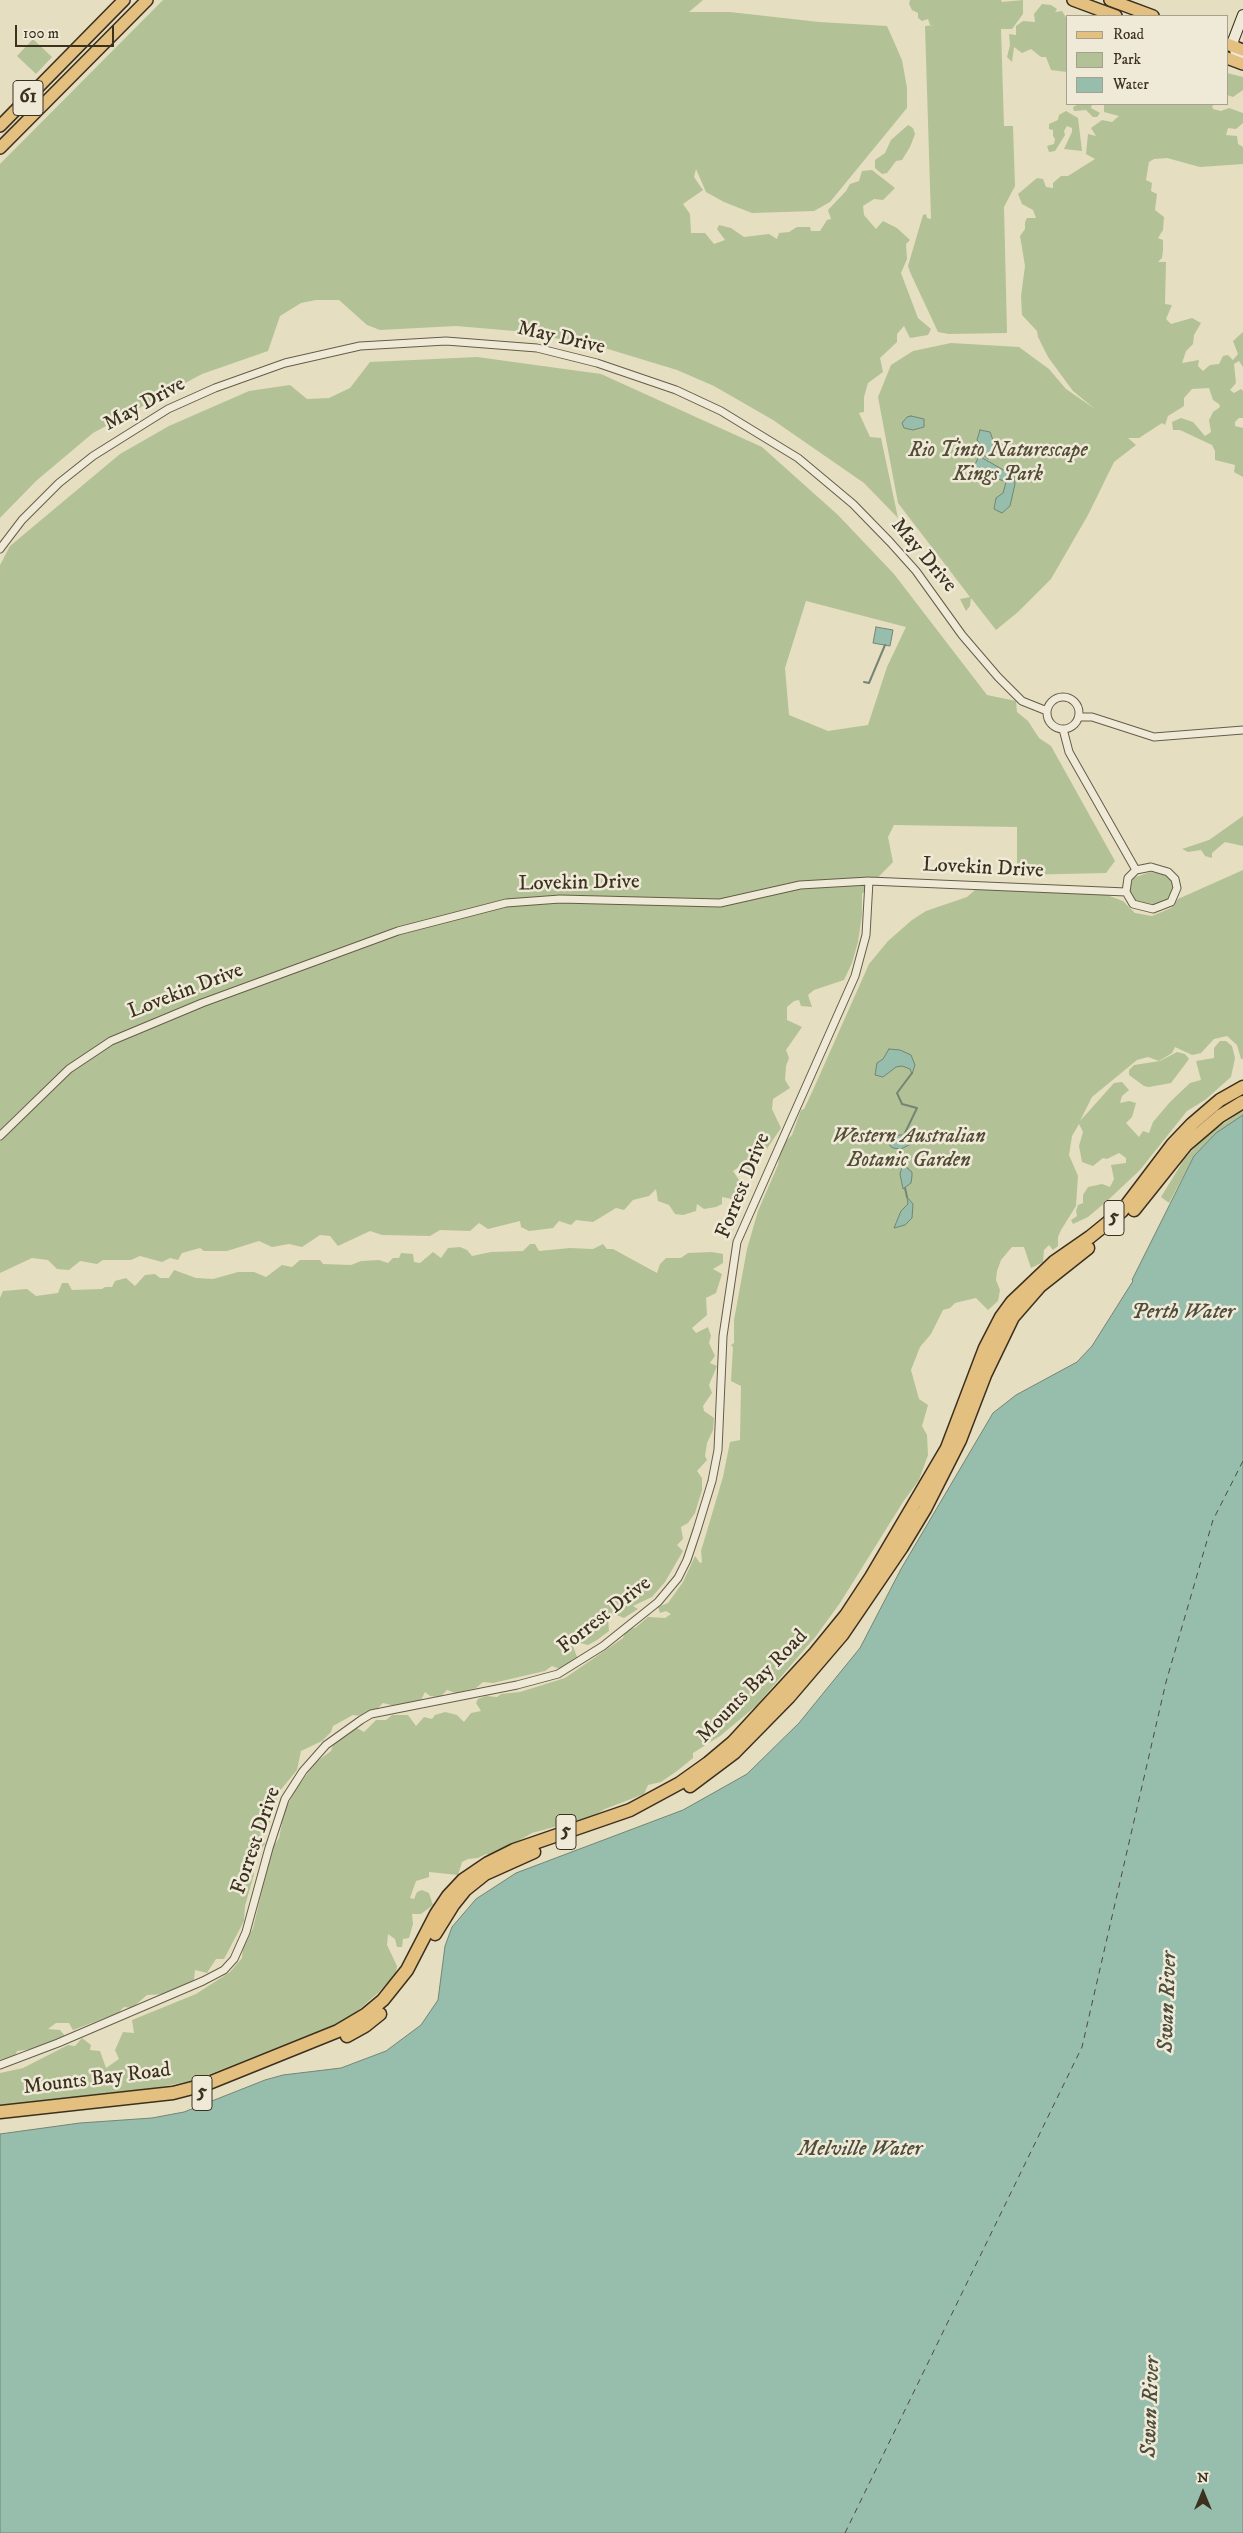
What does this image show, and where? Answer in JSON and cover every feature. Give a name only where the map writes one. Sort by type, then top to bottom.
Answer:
[{"type":"highway","name":"Mounts Bay Road","points":[[0,2112],[173,2093],[204,2085],[338,2032],[365,2016],[394,1989],[407,1970],[436,1914],[453,1891],[476,1871],[514,1850],[630,1810],[680,1783],[708,1763],[733,1742],[784,1688],[846,1615],[947,1448],[985,1348],[1001,1317],[1012,1302],[1054,1262],[1090,1237],[1122,1211],[1172,1145],[1192,1124],[1206,1111],[1243,1087]]},
{"type":"highway","name":"Mounts Bay Road","points":[[0,2119],[168,2102],[235,2081],[345,2037],[365,2026],[386,2009],[405,1989],[453,1905],[465,1890],[485,1874],[518,1857],[644,1812],[686,1789],[734,1753],[789,1697],[842,1636],[902,1547],[960,1440],[1002,1338],[1029,1297],[1055,1273],[1126,1217],[1149,1194],[1174,1158],[1202,1130],[1243,1102]]},
{"type":"main road","name":"61","points":[[0,126],[124,0]]},
{"type":"main road","name":"61","points":[[0,148],[147,0]]},
{"type":"main road","points":[[1073,0],[1113,15]]},
{"type":"main road","points":[[1110,0],[1150,15]]},
{"type":"main road","points":[[1243,15],[1234,46],[1236,54],[1243,60]]},
{"type":"main road","points":[[1234,46],[1243,32]]},
{"type":"main road","points":[[1228,58],[1243,64]]},
{"type":"street","name":"May Drive","points":[[0,549],[34,508],[59,483],[93,456],[168,409],[215,388],[285,363],[360,346],[446,341],[495,343],[537,348],[597,363],[676,390],[721,411],[798,458],[853,504],[890,542],[916,571],[962,634],[998,677],[1022,701],[1047,711]]},
{"type":"street","points":[[1063,697],[1074,701],[1079,711],[1079,717],[1073,726],[1063,729],[1053,725],[1047,716],[1047,711],[1053,701],[1063,697]]},
{"type":"street","points":[[1079,717],[1092,717],[1154,737],[1243,730]]},
{"type":"street","points":[[1063,729],[1069,752],[1136,870]]},
{"type":"street","points":[[1151,867],[1168,872],[1175,879],[1178,888],[1176,895],[1165,906],[1147,909],[1133,904],[1126,892],[1128,878],[1136,870],[1151,867]]},
{"type":"street","name":"Lovekin Drive","points":[[0,1136],[69,1068],[111,1041],[202,1003],[427,922],[515,902],[560,899],[720,902],[800,885],[869,881],[1126,892]]},
{"type":"street","name":"Forrest Drive","points":[[0,2065],[177,1992],[224,1970],[234,1959],[246,1932],[285,1799],[302,1771],[326,1745],[371,1714],[517,1685],[558,1674],[603,1646],[658,1602],[678,1578],[687,1560],[716,1464],[720,1433],[723,1336],[737,1242],[856,976],[866,935],[869,881]]},
{"type":"green space","points":[[163,0],[703,0],[689,12],[730,12],[819,22],[887,26],[902,60],[907,88],[907,108],[830,202],[814,211],[752,213],[724,202],[706,192],[696,169],[694,177],[703,190],[683,204],[690,214],[691,233],[705,233],[714,244],[725,240],[717,229],[719,225],[731,228],[744,237],[769,234],[777,239],[779,233],[789,232],[797,227],[810,227],[811,231],[820,231],[827,220],[831,219],[828,210],[850,184],[859,181],[862,171],[872,170],[895,188],[883,200],[874,199],[863,206],[864,215],[876,229],[883,221],[897,228],[910,240],[906,244],[907,259],[901,273],[918,318],[931,329],[928,335],[910,338],[904,326],[897,334],[897,342],[880,358],[883,372],[868,383],[864,397],[864,412],[859,413],[870,437],[881,438],[898,518],[864,483],[773,420],[714,386],[677,370],[598,346],[515,331],[456,326],[380,330],[367,325],[339,300],[316,300],[301,303],[280,316],[268,351],[202,374],[93,433],[36,481],[0,518],[0,164]]},
{"type":"green space","points":[[910,0],[1001,0],[1002,2],[1023,0],[1023,14],[1012,29],[1001,29],[1004,126],[1013,126],[1015,186],[1004,207],[1007,333],[949,334],[938,332],[908,266],[923,215],[926,214],[927,218],[931,219],[925,26],[934,25],[930,25],[928,19],[922,21],[918,18],[918,13],[912,10],[909,4]]},
{"type":"green space","points":[[1042,4],[1051,5],[1057,9],[1055,12],[1062,11],[1066,17],[1066,72],[1051,70],[1046,57],[1041,57],[1031,49],[1022,53],[1014,47],[1012,62],[1007,57],[1010,45],[1009,34],[1016,35],[1016,26],[1023,21],[1035,22],[1034,14]]},
{"type":"green space","points":[[33,39],[52,57],[36,74],[17,56]]},
{"type":"green space","points":[[1228,73],[1243,77],[1243,90],[1233,97],[1228,95]]},
{"type":"green space","points":[[1077,105],[1092,105],[1091,108],[1100,113],[1097,117],[1093,117],[1086,110],[1074,111],[1073,107]]},
{"type":"green space","name":"Rio Tinto Naturescape Kings Park","points":[[1104,105],[1214,105],[1212,106],[1213,109],[1221,111],[1229,108],[1243,113],[1243,123],[1236,129],[1228,128],[1226,135],[1237,136],[1238,144],[1243,147],[1243,164],[1200,167],[1167,158],[1154,159],[1149,162],[1146,180],[1152,183],[1151,191],[1157,194],[1155,210],[1164,217],[1163,230],[1158,238],[1163,240],[1162,258],[1158,262],[1166,262],[1165,304],[1172,305],[1166,319],[1171,324],[1192,318],[1201,323],[1194,335],[1193,344],[1186,351],[1182,363],[1199,360],[1198,366],[1203,371],[1210,365],[1219,364],[1223,356],[1228,355],[1233,360],[1238,354],[1233,341],[1243,332],[1243,367],[1239,361],[1234,364],[1236,383],[1230,390],[1234,393],[1241,389],[1243,391],[1243,418],[1239,418],[1235,422],[1235,426],[1243,428],[1243,477],[1234,472],[1235,465],[1215,460],[1215,451],[1212,445],[1180,430],[1173,430],[1172,422],[1181,418],[1193,422],[1205,436],[1211,432],[1209,420],[1213,412],[1220,407],[1219,404],[1213,400],[1209,388],[1192,389],[1184,398],[1184,406],[1168,416],[1165,425],[1162,423],[1139,438],[1128,438],[1136,445],[1114,462],[1088,515],[1051,579],[1018,612],[996,630],[971,598],[970,606],[966,611],[960,599],[970,597],[898,503],[878,397],[891,365],[913,351],[951,343],[1019,347],[1049,369],[1066,389],[1095,409],[1073,391],[1048,357],[1037,331],[1022,315],[1021,296],[1025,266],[1020,236],[1025,229],[1027,218],[1036,218],[1033,210],[1022,204],[1018,194],[1037,178],[1043,179],[1046,187],[1053,188],[1053,183],[1061,176],[1068,176],[1095,159],[1086,154],[1088,134],[1096,136],[1091,128],[1102,120],[1112,122],[1119,116],[1104,112]]},
{"type":"green space","points":[[1066,111],[1078,118],[1082,151],[1064,149],[1072,132],[1072,128],[1067,126],[1064,131],[1065,135],[1055,151],[1049,152],[1047,146],[1054,144],[1055,139],[1053,130],[1049,129],[1049,124],[1058,120],[1059,115]]},
{"type":"green space","points":[[908,125],[913,128],[915,134],[910,147],[902,160],[896,161],[887,173],[882,174],[875,168],[875,160],[885,153],[891,140]]},
{"type":"green space","points":[[477,357],[601,374],[762,447],[838,515],[894,574],[987,695],[1016,701],[1017,712],[1028,721],[1039,738],[1051,746],[1115,861],[1106,873],[1017,875],[1017,827],[894,825],[888,837],[893,862],[862,894],[862,915],[858,942],[852,963],[844,980],[814,990],[808,995],[812,1007],[801,1006],[799,1000],[794,1001],[787,1007],[787,1020],[802,1027],[786,1050],[789,1058],[786,1066],[785,1080],[790,1088],[773,1099],[772,1109],[781,1128],[766,1150],[757,1149],[761,1160],[753,1172],[746,1176],[739,1167],[733,1171],[739,1180],[741,1194],[732,1199],[722,1197],[722,1204],[716,1207],[704,1209],[697,1204],[696,1211],[683,1215],[675,1214],[669,1205],[658,1201],[656,1189],[649,1196],[633,1200],[624,1210],[616,1208],[593,1222],[576,1220],[571,1225],[559,1221],[553,1228],[529,1231],[521,1227],[520,1221],[488,1229],[479,1223],[470,1231],[440,1230],[430,1236],[382,1235],[370,1231],[338,1246],[330,1236],[320,1235],[302,1247],[289,1244],[272,1247],[259,1241],[227,1251],[204,1251],[200,1248],[182,1253],[178,1260],[170,1258],[162,1262],[140,1256],[131,1260],[103,1260],[97,1264],[80,1261],[69,1270],[57,1269],[48,1260],[32,1258],[0,1273],[0,565],[10,546],[120,454],[169,426],[249,391],[290,385],[307,399],[329,398],[350,388],[370,362]],"holes":[[[806,601],[906,627],[887,667],[868,725],[828,731],[789,715],[785,668]]]},
{"type":"green space","points":[[1243,816],[1243,846],[1225,842],[1212,853],[1212,858],[1205,856],[1201,850],[1188,852],[1182,849],[1209,840]]},
{"type":"green space","name":"Western Australian Botanic Garden","points":[[1243,870],[1243,1059],[1241,1059],[1237,1045],[1227,1036],[1214,1039],[1201,1053],[1192,1055],[1175,1047],[1172,1053],[1159,1061],[1148,1057],[1137,1060],[1092,1097],[1080,1121],[1114,1083],[1122,1082],[1129,1090],[1122,1096],[1120,1103],[1129,1101],[1136,1103],[1132,1117],[1126,1123],[1139,1137],[1143,1131],[1149,1133],[1153,1122],[1190,1083],[1201,1080],[1196,1061],[1214,1058],[1214,1048],[1220,1041],[1226,1041],[1232,1046],[1235,1058],[1231,1077],[1205,1100],[1187,1111],[1140,1170],[1107,1201],[1088,1217],[1073,1224],[1071,1220],[1077,1216],[1078,1205],[1083,1203],[1083,1195],[1088,1187],[1102,1184],[1110,1187],[1114,1179],[1111,1165],[1126,1163],[1126,1158],[1119,1153],[1107,1159],[1103,1158],[1093,1166],[1082,1162],[1079,1146],[1083,1132],[1079,1124],[1072,1136],[1069,1155],[1078,1176],[1076,1206],[1061,1230],[1058,1237],[1058,1246],[1053,1250],[1049,1245],[1044,1250],[1043,1262],[1031,1268],[1024,1247],[1012,1247],[1001,1260],[997,1271],[996,1280],[1000,1290],[998,1301],[988,1310],[976,1298],[955,1303],[950,1308],[943,1310],[931,1334],[920,1347],[911,1370],[919,1399],[928,1405],[922,1426],[927,1435],[928,1455],[919,1480],[903,1502],[840,1603],[816,1636],[756,1706],[720,1736],[693,1753],[693,1758],[677,1771],[661,1782],[648,1785],[644,1794],[605,1809],[591,1817],[532,1833],[492,1856],[486,1854],[478,1858],[468,1859],[462,1862],[458,1875],[429,1872],[429,1877],[416,1881],[410,1898],[414,1899],[417,1892],[422,1890],[429,1893],[433,1905],[421,1914],[412,1914],[413,1924],[409,1938],[403,1939],[402,1947],[397,1947],[395,1939],[388,1934],[387,1945],[397,1966],[396,1973],[378,1993],[355,2013],[336,2024],[195,2080],[147,2092],[117,2095],[109,2092],[105,2095],[76,2097],[64,2102],[0,2110],[0,2073],[23,2068],[68,2045],[75,2046],[82,2038],[91,2045],[90,2050],[100,2051],[106,2068],[119,2059],[115,2050],[123,2032],[134,2033],[132,2020],[196,1994],[230,1972],[242,1958],[243,1948],[253,1928],[272,1849],[279,1838],[284,1813],[294,1792],[316,1762],[331,1751],[333,1745],[350,1730],[357,1728],[364,1732],[376,1720],[386,1720],[392,1715],[408,1715],[416,1726],[424,1717],[432,1719],[435,1715],[445,1712],[457,1715],[464,1722],[471,1713],[481,1711],[476,1703],[478,1699],[486,1696],[497,1697],[501,1694],[520,1692],[565,1678],[623,1638],[626,1629],[635,1628],[648,1617],[665,1618],[671,1614],[666,1611],[660,1613],[658,1607],[668,1603],[683,1582],[695,1556],[700,1563],[702,1562],[701,1551],[723,1477],[730,1442],[740,1440],[741,1386],[731,1381],[733,1347],[731,1345],[734,1343],[734,1320],[747,1249],[758,1211],[778,1165],[781,1146],[792,1135],[801,1110],[804,1109],[813,1090],[869,964],[888,941],[912,920],[926,911],[967,897],[976,889],[1104,894],[1123,901],[1135,913],[1152,916],[1171,908],[1178,899]]},
{"type":"green space","points":[[1150,872],[1165,874],[1171,879],[1174,886],[1169,900],[1153,906],[1135,902],[1129,892],[1133,878]]},
{"type":"green space","points":[[1177,1052],[1185,1054],[1189,1059],[1171,1083],[1149,1087],[1144,1086],[1129,1075],[1129,1070],[1134,1065],[1160,1061]]},
{"type":"green space","points":[[1243,1110],[1243,1115],[1216,1133],[1194,1156],[1169,1203],[1161,1197],[1183,1161],[1196,1146],[1210,1133]]},
{"type":"green space","points":[[530,1244],[535,1244],[539,1251],[570,1248],[593,1249],[603,1244],[607,1249],[613,1249],[657,1273],[660,1264],[666,1258],[681,1258],[688,1253],[712,1252],[723,1254],[723,1263],[713,1269],[722,1274],[716,1293],[706,1298],[707,1315],[692,1328],[696,1333],[708,1327],[711,1336],[709,1343],[715,1356],[710,1363],[717,1366],[709,1385],[712,1393],[703,1406],[704,1411],[714,1418],[713,1430],[707,1443],[705,1456],[707,1460],[697,1471],[702,1478],[702,1490],[695,1513],[688,1523],[681,1527],[683,1539],[677,1545],[683,1551],[665,1582],[652,1597],[633,1606],[638,1609],[624,1618],[614,1614],[608,1618],[609,1631],[597,1640],[588,1645],[580,1643],[573,1646],[577,1657],[560,1669],[552,1666],[545,1671],[493,1683],[483,1682],[476,1688],[456,1693],[447,1690],[440,1697],[430,1696],[425,1692],[421,1700],[395,1706],[383,1703],[377,1709],[361,1716],[353,1715],[333,1726],[331,1732],[322,1741],[301,1751],[297,1770],[278,1793],[270,1822],[260,1833],[265,1844],[251,1861],[254,1874],[245,1906],[244,1921],[224,1959],[216,1959],[207,1973],[195,1970],[194,1980],[180,1989],[166,1994],[147,1995],[132,2008],[124,2007],[118,2013],[73,2030],[69,2023],[56,2023],[48,2029],[60,2030],[65,2036],[33,2049],[17,2051],[15,2056],[3,2061],[0,2060],[0,1298],[3,1291],[27,1289],[36,1296],[58,1293],[62,1283],[68,1283],[72,1290],[102,1289],[112,1287],[115,1281],[126,1278],[135,1286],[145,1275],[155,1274],[160,1278],[169,1278],[174,1270],[196,1278],[213,1279],[238,1272],[254,1272],[266,1277],[282,1265],[292,1267],[300,1260],[320,1260],[323,1264],[351,1265],[361,1261],[379,1260],[388,1263],[393,1258],[399,1258],[401,1253],[413,1254],[414,1262],[420,1263],[433,1252],[441,1258],[448,1248],[460,1247],[467,1250],[472,1256],[491,1252],[523,1251]]},
{"type":"water","points":[[907,417],[924,419],[924,427],[913,430],[904,428],[902,423]]},
{"type":"water","points":[[980,430],[990,432],[993,440],[992,453],[988,459],[981,453],[981,446],[977,440]]},
{"type":"water","points":[[979,456],[1014,476],[1015,484],[1010,506],[1002,513],[994,509],[996,498],[1003,493],[1006,482],[996,478],[984,480],[974,478],[973,469]]},
{"type":"water","points":[[876,627],[893,630],[890,646],[873,643]]},
{"type":"water","points":[[889,1049],[900,1050],[911,1055],[915,1065],[912,1074],[910,1069],[902,1066],[896,1067],[883,1077],[875,1075],[877,1063],[883,1059]]},
{"type":"water","name":"Melville Water","points":[[1243,1115],[1243,2533],[0,2533],[0,2134],[80,2123],[152,2118],[184,2112],[265,2080],[283,2075],[341,2068],[386,2051],[421,2025],[438,2000],[445,1946],[452,1927],[476,1899],[516,1873],[683,1810],[747,1774],[799,1723],[860,1648],[901,1569],[993,1413],[1016,1395],[1077,1362],[1092,1346],[1133,1281],[1194,1156],[1216,1133]]},
{"type":"water","points":[[899,1135],[908,1135],[913,1140],[913,1143],[901,1149],[893,1148],[890,1146],[891,1141]]},
{"type":"water","points":[[904,1160],[907,1168],[912,1172],[912,1176],[911,1183],[903,1189],[900,1174]]},
{"type":"water","points":[[907,1197],[913,1204],[912,1218],[905,1225],[894,1228],[901,1211],[908,1204]]},
{"type":"waterway","points":[[864,682],[869,683],[885,645]]},
{"type":"waterway","points":[[904,1135],[917,1108],[902,1104],[897,1093],[912,1073]]},
{"type":"waterway","points":[[901,1149],[904,1160]]},
{"type":"waterway","points":[[905,1188],[907,1197]]},
{"type":"ferry route","points":[[845,2533],[1082,2047],[1166,1682],[1213,1520],[1243,1461]]},
{"type":"water label","name":"Perth Water","points":[[1183,1313]]},
{"type":"water label","name":"Swan River","points":[[1169,2002]]},
{"type":"water label","name":"Swan River","points":[[1152,2407]]}]
